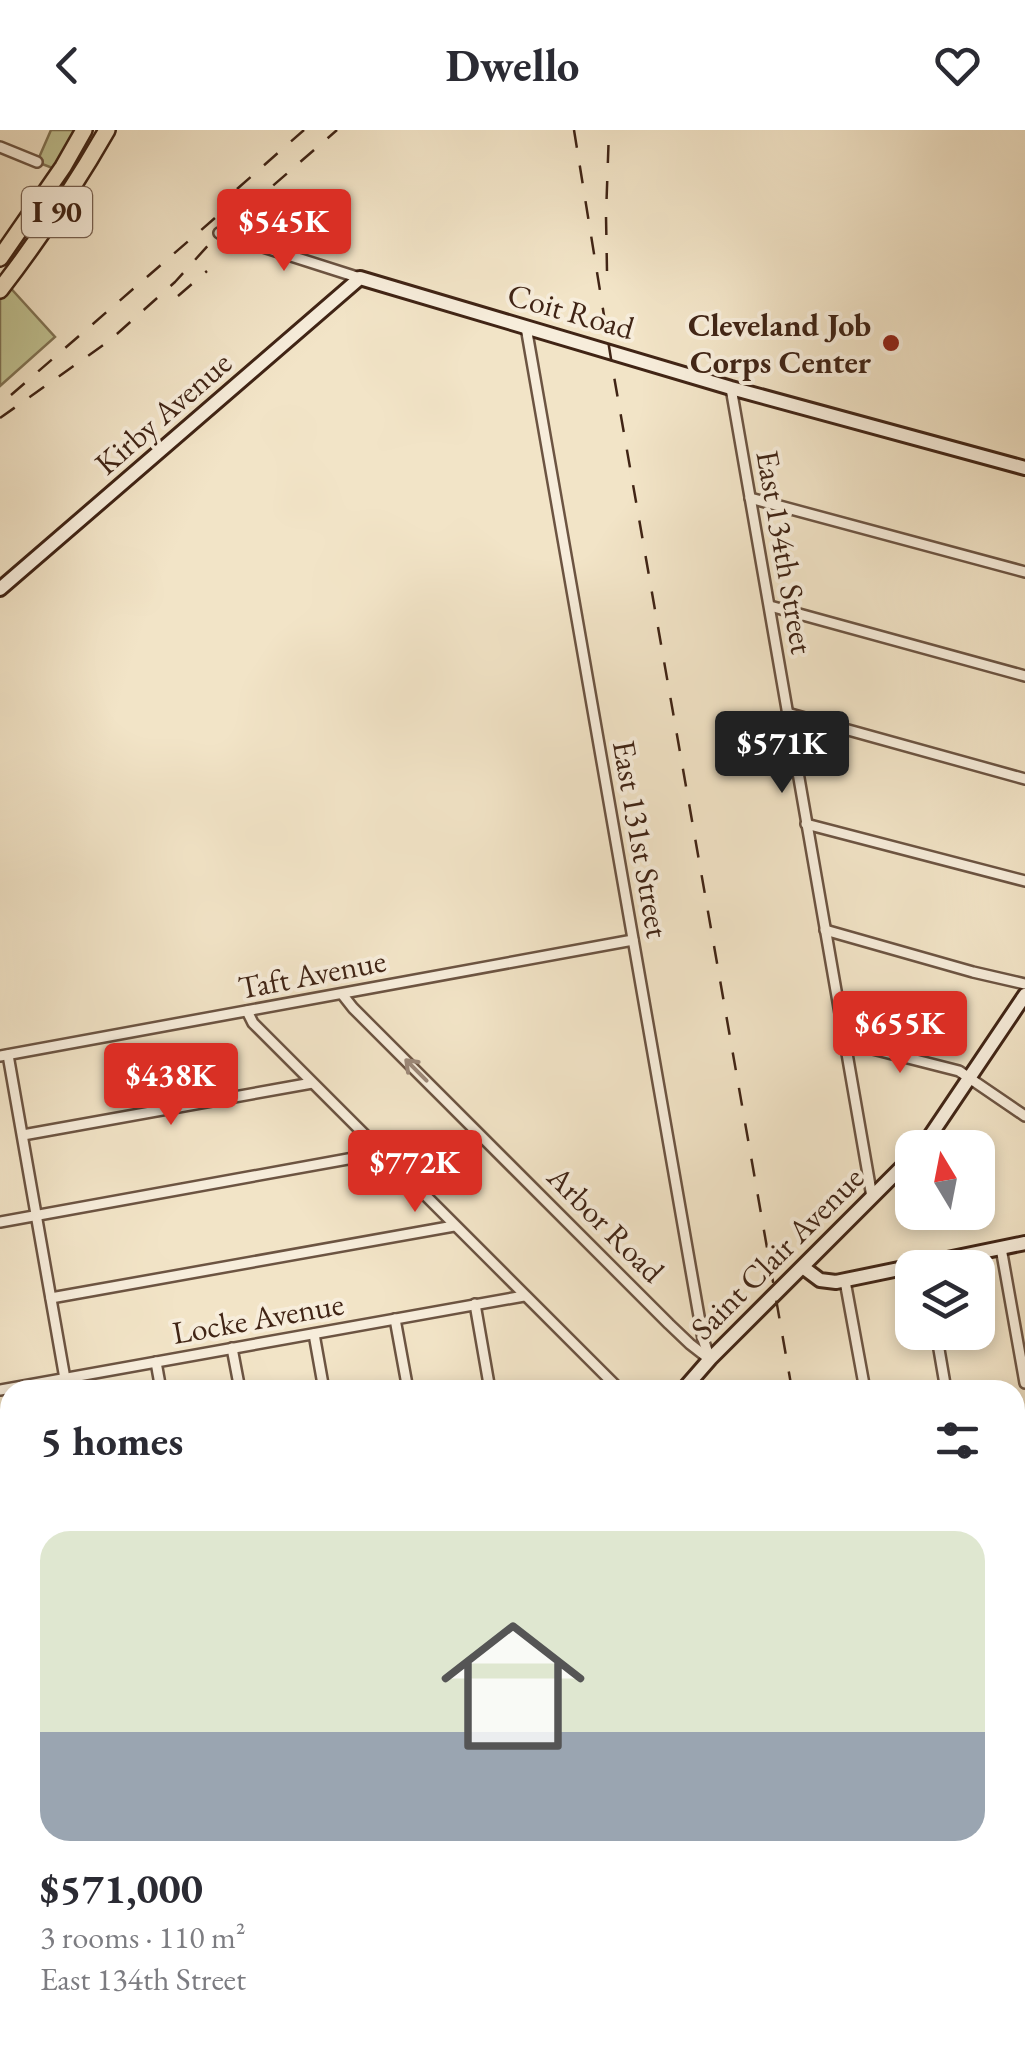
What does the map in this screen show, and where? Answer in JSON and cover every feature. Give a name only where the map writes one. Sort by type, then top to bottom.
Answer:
[{"type":"highway","name":"I 90","points":[[0,258],[84,130]]},
{"type":"highway","name":"I 90","points":[[0,290],[82,175],[106,130]]},
{"type":"street","points":[[0,147],[37,162]]},
{"type":"street","name":"Coit Road","points":[[219,233],[731,388],[1025,468]]},
{"type":"street","name":"Kirby Avenue","points":[[0,590],[360,278]]},
{"type":"street","name":"East 131st Street","points":[[526,327],[703,1339],[710,1359]]},
{"type":"street","name":"East 134th Street","points":[[731,388],[872,1197]]},
{"type":"street","points":[[750,498],[1025,572]]},
{"type":"street","points":[[770,606],[1025,676]]},
{"type":"street","points":[[787,714],[1025,779]]},
{"type":"street","points":[[806,824],[1025,881]]},
{"type":"street","points":[[825,930],[1025,984]]},
{"type":"street","name":"Taft Avenue","points":[[4,1056],[633,940]]},
{"type":"street","name":"Arbor Road","points":[[342,994],[690,1344],[710,1359]]},
{"type":"street","points":[[934,1130],[1025,995]]},
{"type":"street","points":[[247,1012],[253,1023],[381,1154],[610,1380]]},
{"type":"street","points":[[844,1042],[959,1071],[1025,1116]]},
{"type":"street","points":[[4,1056],[23,1136],[65,1378]]},
{"type":"street","points":[[23,1136],[312,1083]]},
{"type":"street","points":[[0,1222],[381,1154]]},
{"type":"street","name":"Saint Clair Avenue","points":[[692,1380],[895,1174]]},
{"type":"street","points":[[51,1298],[454,1226]]},
{"type":"street","points":[[992,1250],[1025,1244]]},
{"type":"street","points":[[1001,1248],[1024,1380]]},
{"type":"street","points":[[804,1268],[828,1282],[895,1271]]},
{"type":"street","points":[[845,1280],[863,1380]]},
{"type":"street","name":"Locke Avenue","points":[[54,1380],[524,1296]]},
{"type":"street","points":[[475,1304],[488,1380]]},
{"type":"street","points":[[396,1318],[406,1380]]},
{"type":"street","points":[[314,1334],[322,1380]]},
{"type":"street","points":[[232,1348],[238,1380]]},
{"type":"street","points":[[939,1350],[944,1380]]},
{"type":"street","points":[[156,1362],[159,1380]]},
{"type":"green space","points":[[51,130],[84,130],[60,171],[37,162]]},
{"type":"green space","points":[[6,283],[55,337],[0,386],[0,290]]},
{"type":"railway","points":[[237,189],[304,130]]},
{"type":"railway","points":[[0,418],[109,341],[175,282],[222,230],[337,130]]},
{"type":"railway","points":[[574,130],[790,1380]]},
{"type":"railway","points":[[607,271],[609,130]]},
{"type":"railway","points":[[11,395],[223,211]]},
{"type":"railway","points":[[178,296],[207,271]]},
{"type":"place","name":"Cleveland Job Corps Center","points":[[891,343]]}]
